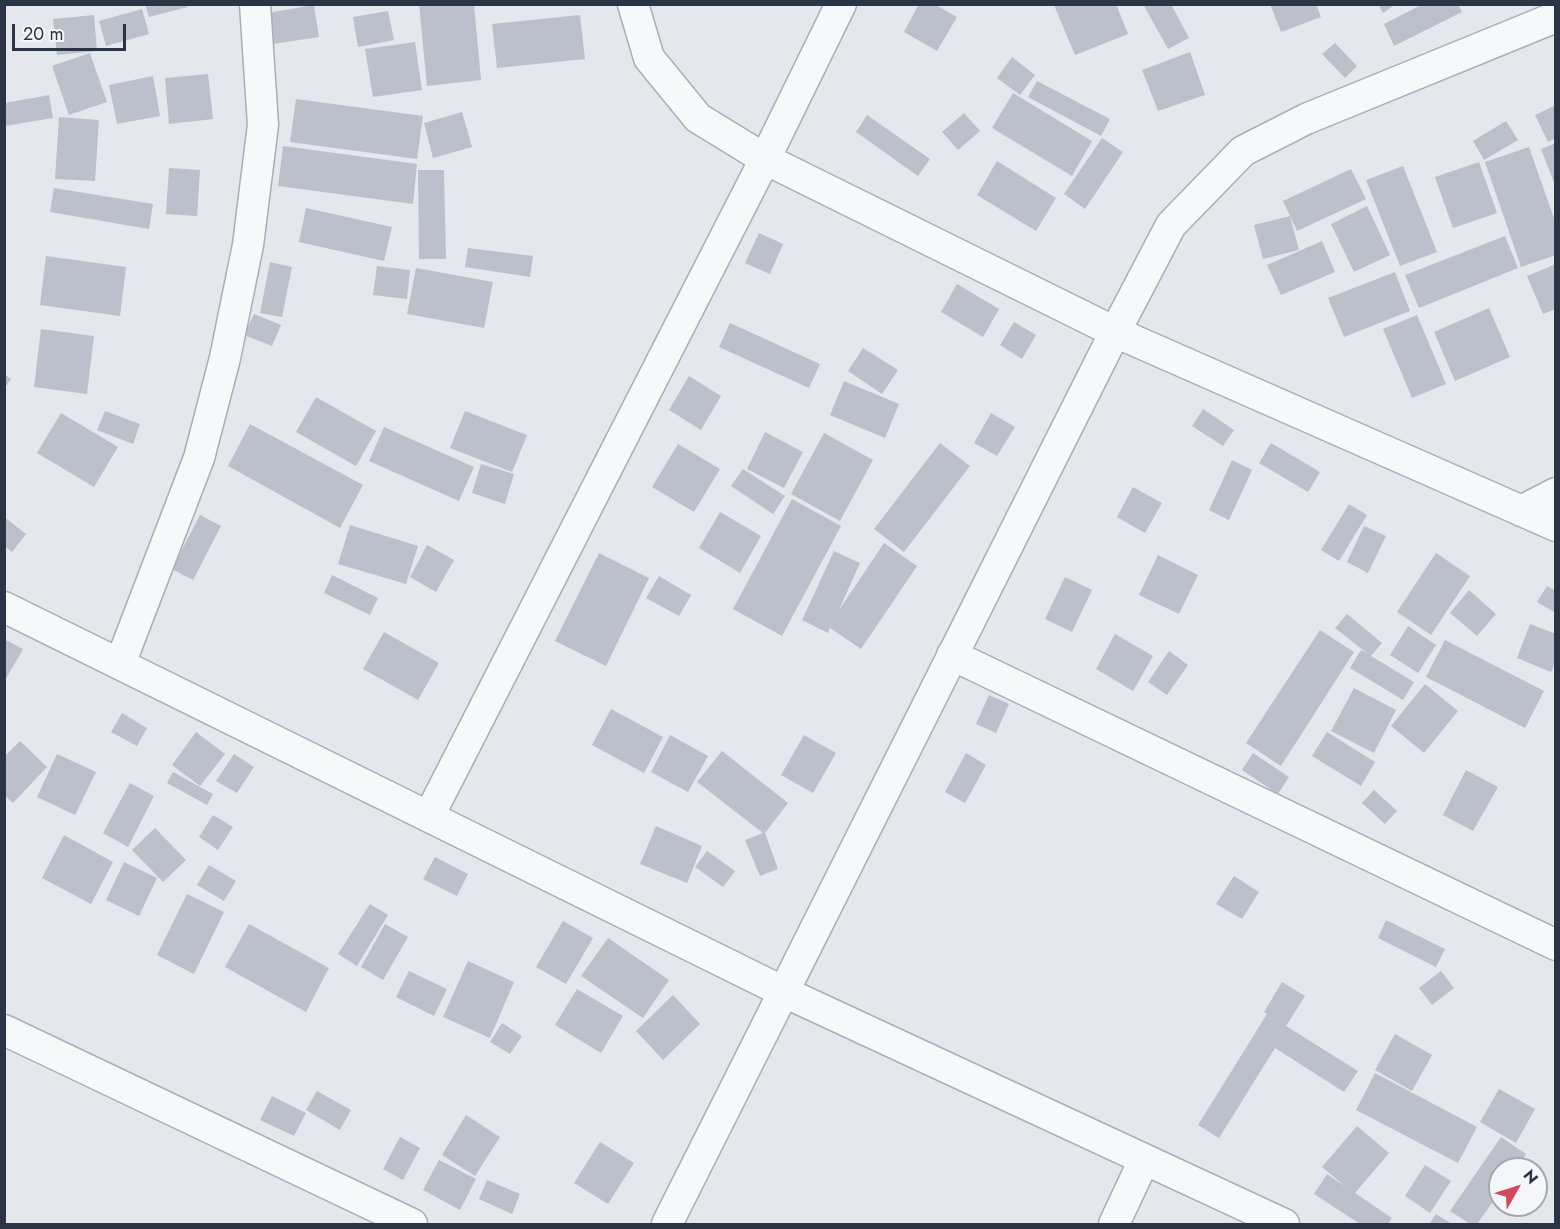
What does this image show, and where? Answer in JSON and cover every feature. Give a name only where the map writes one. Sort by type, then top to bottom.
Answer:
[{"type":"street","points":[[120,664],[199,458],[225,358],[248,245],[263,125],[255,4]]},
{"type":"street","points":[[633,4],[650,58],[698,118],[765,159],[1115,332],[1556,526]]},
{"type":"street","points":[[429,816],[765,159],[841,4]]},
{"type":"street","points":[[667,1224],[952,655],[1171,225],[1243,151],[1306,119],[1556,17]]},
{"type":"street","points":[[1521,511],[1556,492]]},
{"type":"street","points":[[4,607],[784,992],[1284,1224]]},
{"type":"street","points":[[952,655],[1556,945]]},
{"type":"street","points":[[4,1030],[412,1224]]},
{"type":"street","points":[[1114,1224],[1144,1160]]},
{"type":"building","points":[[145,4],[187,4],[188,7],[149,17]]},
{"type":"building","points":[[419,4],[474,4],[481,80],[427,86]]},
{"type":"building","points":[[919,4],[934,4],[957,17],[937,51],[904,32]]},
{"type":"building","points":[[1116,4],[1128,34],[1075,55],[1054,5]]},
{"type":"building","points":[[1143,4],[1171,4],[1189,38],[1168,49]]},
{"type":"building","points":[[1270,4],[1316,4],[1321,17],[1281,32]]},
{"type":"building","points":[[1378,4],[1396,4],[1383,13]]},
{"type":"building","points":[[1423,4],[1458,4],[1462,12],[1394,46],[1384,24]]},
{"type":"building","points":[[314,5],[319,37],[273,44],[267,13]]},
{"type":"building","points":[[142,9],[149,34],[106,46],[99,21]]},
{"type":"building","points":[[388,11],[394,40],[358,47],[353,17]]},
{"type":"building","points":[[94,15],[97,51],[57,55],[53,19]]},
{"type":"building","points":[[580,15],[585,59],[497,68],[492,24]]},
{"type":"building","points":[[415,42],[422,90],[373,97],[365,49]]},
{"type":"building","points":[[1335,43],[1357,66],[1345,78],[1322,54]]},
{"type":"building","points":[[1190,52],[1205,95],[1158,111],[1142,70]]},
{"type":"building","points":[[90,53],[107,102],[69,115],[52,66]]},
{"type":"building","points":[[1012,57],[1035,75],[1020,95],[997,78]]},
{"type":"building","points":[[208,74],[213,119],[169,124],[165,78]]},
{"type":"building","points":[[153,76],[160,116],[117,124],[109,85]]},
{"type":"building","points":[[1037,81],[1110,119],[1101,136],[1028,97]]},
{"type":"building","points":[[1013,93],[1092,141],[1072,176],[992,128]]},
{"type":"building","points":[[49,95],[53,118],[5,126],[5,103]]},
{"type":"building","points":[[296,99],[423,116],[417,159],[290,142]]},
{"type":"building","points":[[1556,105],[1556,138],[1548,142],[1535,115]]},
{"type":"building","points":[[462,112],[472,147],[433,158],[424,123]]},
{"type":"building","points":[[964,113],[980,131],[958,150],[942,132]]},
{"type":"building","points":[[867,115],[930,159],[918,176],[856,132]]},
{"type":"building","points":[[59,117],[99,120],[95,181],[55,179]]},
{"type":"building","points":[[1506,121],[1518,140],[1484,160],[1473,141]]},
{"type":"building","points":[[1102,138],[1123,152],[1085,209],[1064,194]]},
{"type":"building","points":[[1556,143],[1556,185],[1555,185],[1541,149]]},
{"type":"building","points":[[283,146],[417,164],[413,204],[278,186]]},
{"type":"building","points":[[1529,147],[1556,224],[1556,255],[1521,267],[1485,162]]},
{"type":"building","points":[[997,161],[1056,198],[1036,231],[977,195]]},
{"type":"building","points":[[1479,162],[1497,213],[1453,228],[1435,177]]},
{"type":"building","points":[[1403,166],[1437,252],[1400,266],[1366,180]]},
{"type":"building","points":[[169,168],[200,170],[197,216],[166,214]]},
{"type":"building","points":[[1351,169],[1366,199],[1297,231],[1283,201]]},
{"type":"building","points":[[418,170],[444,170],[446,259],[419,259]]},
{"type":"building","points":[[54,188],[153,204],[149,229],[50,212]]},
{"type":"building","points":[[1367,206],[1390,255],[1354,272],[1331,224]]},
{"type":"building","points":[[306,208],[392,227],[384,261],[299,242]]},
{"type":"building","points":[[1290,216],[1299,250],[1263,259],[1254,225]]},
{"type":"building","points":[[759,233],[783,244],[770,274],[745,263]]},
{"type":"building","points":[[1505,236],[1518,268],[1419,308],[1405,275]]},
{"type":"building","points":[[1322,241],[1335,272],[1281,295],[1267,265]]},
{"type":"building","points":[[468,248],[533,256],[530,277],[465,267]]},
{"type":"building","points":[[46,256],[126,267],[120,316],[40,305]]},
{"type":"building","points":[[270,262],[292,267],[282,317],[260,313]]},
{"type":"building","points":[[1556,264],[1556,309],[1543,314],[1527,276]]},
{"type":"building","points":[[377,266],[410,270],[407,299],[373,295]]},
{"type":"building","points":[[416,268],[493,282],[484,328],[407,314]]},
{"type":"building","points":[[1395,272],[1410,311],[1344,337],[1328,298]]},
{"type":"building","points":[[957,284],[999,309],[983,337],[941,312]]},
{"type":"building","points":[[1489,308],[1510,357],[1455,381],[1434,332]]},
{"type":"building","points":[[254,314],[281,325],[272,346],[244,335]]},
{"type":"building","points":[[1417,315],[1446,384],[1412,398],[1383,329]]},
{"type":"building","points":[[1014,322],[1036,335],[1022,359],[1000,345]]},
{"type":"building","points":[[730,323],[820,364],[809,388],[719,347]]},
{"type":"building","points":[[41,329],[94,336],[87,394],[34,387]]},
{"type":"building","points":[[863,348],[898,370],[882,394],[848,371]]},
{"type":"building","points":[[4,374],[11,379],[4,389]]},
{"type":"building","points":[[689,376],[721,396],[701,430],[669,410]]},
{"type":"building","points":[[844,381],[899,404],[885,438],[830,415]]},
{"type":"building","points":[[316,397],[376,431],[356,466],[296,432]]},
{"type":"building","points":[[1203,409],[1234,430],[1223,446],[1192,426]]},
{"type":"building","points":[[105,411],[140,424],[133,444],[97,430]]},
{"type":"building","points":[[465,411],[527,435],[512,472],[450,448]]},
{"type":"building","points":[[61,413],[118,447],[94,487],[37,453]]},
{"type":"building","points":[[991,413],[1015,427],[997,456],[974,443]]},
{"type":"building","points":[[250,424],[363,485],[340,528],[228,466]]},
{"type":"building","points":[[384,427],[474,467],[459,501],[369,461]]},
{"type":"building","points":[[765,432],[803,452],[784,488],[747,469]]},
{"type":"building","points":[[824,433],[873,460],[840,521],[791,494]]},
{"type":"building","points":[[940,443],[970,466],[904,552],[874,529]]},
{"type":"building","points":[[1271,443],[1320,472],[1308,492],[1259,463]]},
{"type":"building","points":[[678,444],[720,469],[694,512],[652,487]]},
{"type":"building","points":[[1232,460],[1252,470],[1229,520],[1209,510]]},
{"type":"building","points":[[481,464],[514,474],[505,504],[472,493]]},
{"type":"building","points":[[743,469],[785,496],[773,514],[731,486]]},
{"type":"building","points":[[1133,487],[1162,503],[1145,533],[1117,517]]},
{"type":"building","points":[[792,499],[841,526],[782,636],[733,609]]},
{"type":"building","points":[[1349,504],[1367,515],[1339,561],[1321,550]]},
{"type":"building","points":[[720,512],[761,536],[740,573],[699,548]]},
{"type":"building","points":[[200,515],[221,526],[193,580],[172,569]]},
{"type":"building","points":[[4,517],[26,534],[12,552],[4,546]]},
{"type":"building","points":[[350,525],[418,546],[406,584],[338,564]]},
{"type":"building","points":[[1364,526],[1386,536],[1368,573],[1347,562]]},
{"type":"building","points":[[884,543],[917,566],[861,649],[830,628],[828,633],[802,620],[834,551],[860,563],[839,610]]},
{"type":"building","points":[[427,545],[454,560],[436,592],[410,577]]},
{"type":"building","points":[[599,553],[649,578],[606,666],[555,641]]},
{"type":"building","points":[[1436,553],[1470,576],[1431,635],[1397,612]]},
{"type":"building","points":[[1158,555],[1198,575],[1179,614],[1139,595]]},
{"type":"building","points":[[332,575],[378,598],[370,615],[324,593]]},
{"type":"building","points":[[659,576],[691,595],[679,616],[646,598]]},
{"type":"building","points":[[1065,577],[1092,590],[1072,632],[1045,619]]},
{"type":"building","points":[[1547,586],[1556,591],[1556,613],[1537,602]]},
{"type":"building","points":[[1469,590],[1496,614],[1477,636],[1450,613]]},
{"type":"building","points":[[1347,614],[1382,643],[1371,656],[1414,682],[1403,700],[1350,668],[1361,650],[1368,654],[1335,628]]},
{"type":"building","points":[[1530,624],[1556,634],[1556,660],[1551,672],[1517,658]]},
{"type":"building","points":[[1408,626],[1436,645],[1418,673],[1390,655]]},
{"type":"building","points":[[1320,630],[1354,652],[1281,766],[1246,743]]},
{"type":"building","points":[[384,632],[439,663],[418,700],[363,669]]},
{"type":"building","points":[[1115,634],[1153,656],[1133,691],[1096,669]]},
{"type":"building","points":[[4,639],[23,649],[4,682]]},
{"type":"building","points":[[1445,640],[1544,691],[1525,728],[1426,677]]},
{"type":"building","points":[[1169,651],[1188,665],[1167,695],[1148,682]]},
{"type":"building","points":[[1425,684],[1458,711],[1424,753],[1391,726]]},
{"type":"building","points":[[1354,688],[1396,710],[1374,753],[1331,731]]},
{"type":"building","points":[[989,695],[1009,704],[996,733],[976,724]]},
{"type":"building","points":[[611,709],[663,737],[644,773],[592,745]]},
{"type":"building","points":[[122,713],[147,728],[137,746],[111,732]]},
{"type":"building","points":[[196,732],[225,754],[200,786],[172,765]]},
{"type":"building","points":[[1327,732],[1375,762],[1361,786],[1312,756]]},
{"type":"building","points":[[670,735],[708,756],[688,792],[651,772]]},
{"type":"building","points":[[804,735],[836,753],[813,793],[781,775]]},
{"type":"building","points":[[20,741],[47,767],[13,803],[4,795],[4,757]]},
{"type":"building","points":[[722,751],[788,803],[765,833],[778,869],[760,876],[745,840],[763,833],[697,782]]},
{"type":"building","points":[[966,753],[986,765],[965,803],[945,792]]},
{"type":"building","points":[[1253,753],[1289,777],[1278,794],[1242,770]]},
{"type":"building","points":[[57,754],[96,772],[75,815],[37,797]]},
{"type":"building","points":[[234,754],[254,767],[237,793],[216,781]]},
{"type":"building","points":[[1466,770],[1498,787],[1473,831],[1443,815]]},
{"type":"building","points":[[173,772],[213,794],[207,805],[167,783]]},
{"type":"building","points":[[130,783],[154,796],[128,847],[103,833]]},
{"type":"building","points":[[1374,790],[1397,811],[1385,824],[1362,803]]},
{"type":"building","points":[[213,815],[233,827],[218,850],[199,837]]},
{"type":"building","points":[[656,826],[702,846],[687,883],[640,864]]},
{"type":"building","points":[[155,828],[186,860],[163,882],[132,850]]},
{"type":"building","points":[[64,835],[113,862],[91,904],[42,878]]},
{"type":"building","points":[[707,851],[735,871],[723,887],[695,867]]},
{"type":"building","points":[[435,857],[468,874],[457,896],[423,879]]},
{"type":"building","points":[[124,862],[157,878],[139,916],[106,900]]},
{"type":"building","points":[[209,865],[236,881],[224,901],[197,885]]},
{"type":"building","points":[[1234,876],[1259,892],[1242,919],[1216,904]]},
{"type":"building","points":[[187,894],[224,912],[194,974],[157,955]]},
{"type":"building","points":[[370,904],[388,915],[357,966],[338,954]]},
{"type":"building","points":[[1386,920],[1445,949],[1436,967],[1378,938]]},
{"type":"building","points":[[563,921],[593,938],[566,984],[536,967]]},
{"type":"building","points":[[249,924],[329,968],[306,1012],[225,967]]},
{"type":"building","points":[[385,924],[408,937],[383,980],[361,967]]},
{"type":"building","points":[[608,938],[669,980],[643,1018],[581,976]]},
{"type":"building","points":[[468,961],[514,982],[490,1038],[443,1017]]},
{"type":"building","points":[[409,971],[447,989],[434,1016],[396,997]]},
{"type":"building","points":[[1441,971],[1454,988],[1432,1005],[1419,988]]},
{"type":"building","points":[[1282,982],[1305,996],[1286,1026],[1358,1071],[1344,1092],[1275,1048],[1219,1138],[1198,1125],[1267,1014],[1264,1012]]},
{"type":"building","points":[[577,989],[623,1016],[601,1053],[555,1025]]},
{"type":"building","points":[[673,995],[700,1024],[663,1060],[636,1031]]},
{"type":"building","points":[[502,1023],[522,1036],[510,1054],[490,1042]]},
{"type":"building","points":[[1395,1034],[1432,1055],[1412,1091],[1375,1070]]},
{"type":"building","points":[[1375,1073],[1477,1127],[1458,1163],[1356,1110]]},
{"type":"building","points":[[1499,1089],[1535,1109],[1516,1143],[1480,1122]]},
{"type":"building","points":[[317,1091],[351,1110],[340,1130],[306,1110]]},
{"type":"building","points":[[272,1096],[306,1113],[294,1136],[260,1120]]},
{"type":"building","points":[[466,1115],[500,1137],[475,1176],[442,1155]]},
{"type":"building","points":[[1357,1126],[1389,1153],[1355,1193],[1392,1218],[1388,1224],[1360,1224],[1314,1194],[1327,1174],[1346,1187],[1322,1167]]},
{"type":"building","points":[[400,1137],[420,1148],[403,1180],[383,1169]]},
{"type":"building","points":[[1501,1137],[1526,1154],[1524,1157],[1488,1157],[1488,1209],[1477,1224],[1470,1224],[1450,1211]]},
{"type":"building","points":[[600,1142],[634,1163],[608,1204],[574,1183]]},
{"type":"building","points":[[439,1160],[476,1179],[460,1210],[423,1190]]},
{"type":"building","points":[[1425,1165],[1451,1181],[1430,1213],[1405,1196]]},
{"type":"building","points":[[487,1180],[520,1194],[512,1214],[479,1199]]},
{"type":"building","points":[[1436,1214],[1452,1224],[1429,1224]]}]
